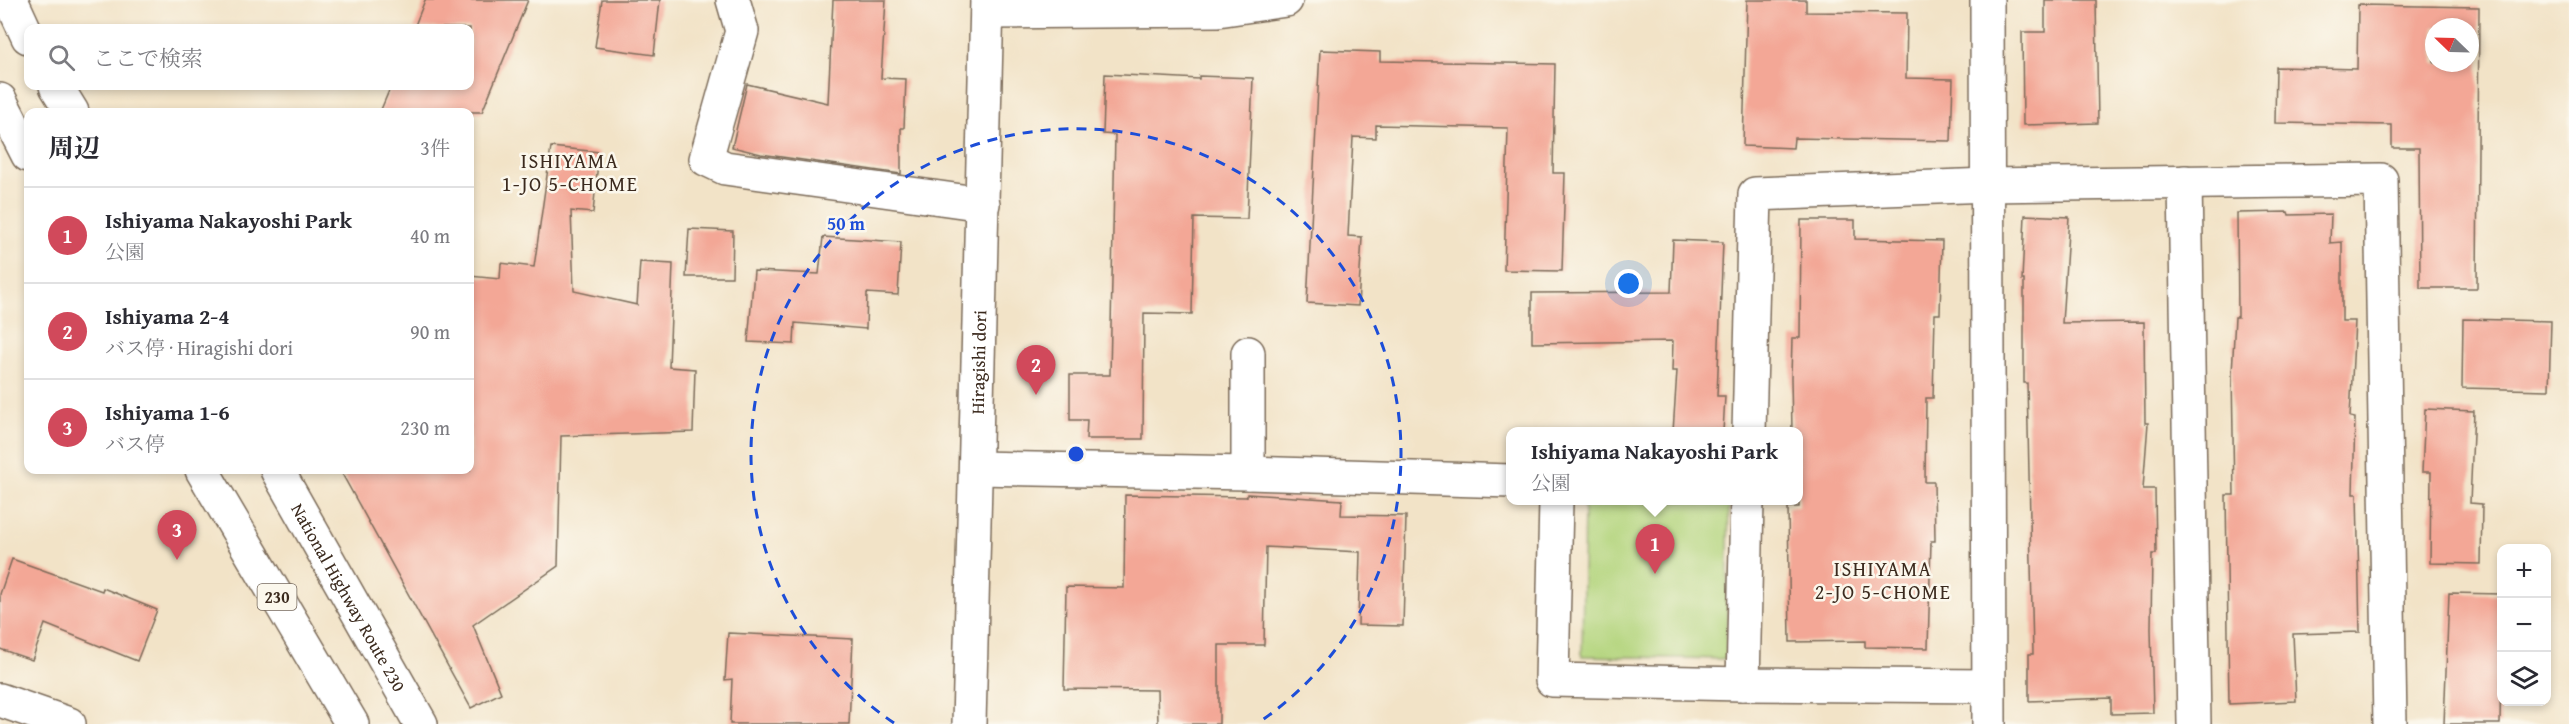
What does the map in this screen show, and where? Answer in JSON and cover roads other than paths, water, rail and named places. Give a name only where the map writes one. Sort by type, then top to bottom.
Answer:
[{"type":"main road","points":[[11,0],[24,28]]},
{"type":"main road","points":[[733,0],[742,32],[706,159],[725,168],[983,204]]},
{"type":"main road","points":[[987,6],[1218,10],[1286,0]]},
{"type":"main road","points":[[1987,0],[1989,724]]},
{"type":"main road","name":"Hiragishi dori","points":[[969,724],[987,6]]},
{"type":"main road","points":[[58,90],[70,108]]},
{"type":"main road","points":[[0,100],[24,146]]},
{"type":"main road","points":[[1749,427],[1755,194],[1988,185],[2380,180],[2390,724]]},
{"type":"main road","points":[[2185,182],[2194,724]]},
{"type":"main road","points":[[1248,353],[1248,473]]},
{"type":"main road","points":[[977,468],[1506,481]]},
{"type":"main road","name":"230","points":[[204,474],[352,724]]},
{"type":"main road","name":"National Highway Route 230","points":[[279,474],[422,724]]},
{"type":"main road","points":[[1556,505],[1552,680],[1988,686]]},
{"type":"main road","points":[[1743,684],[1747,505]]},
{"type":"main road","points":[[0,700],[69,724]]},
{"type":"place","name":"Ishiyama 2-4","points":[[1036,395]]},
{"type":"place","name":"Ishiyama 1-6","points":[[177,560]]},
{"type":"place","name":"Ishiyama Nakayoshi Park","points":[[1655,574]]},
{"type":"district","name":"ISHIYAMA 1-JO 5-CHOME","points":[[570,172]]},
{"type":"district","name":"ISHIYAMA 2-JO 5-CHOME","points":[[1883,580]]}]
